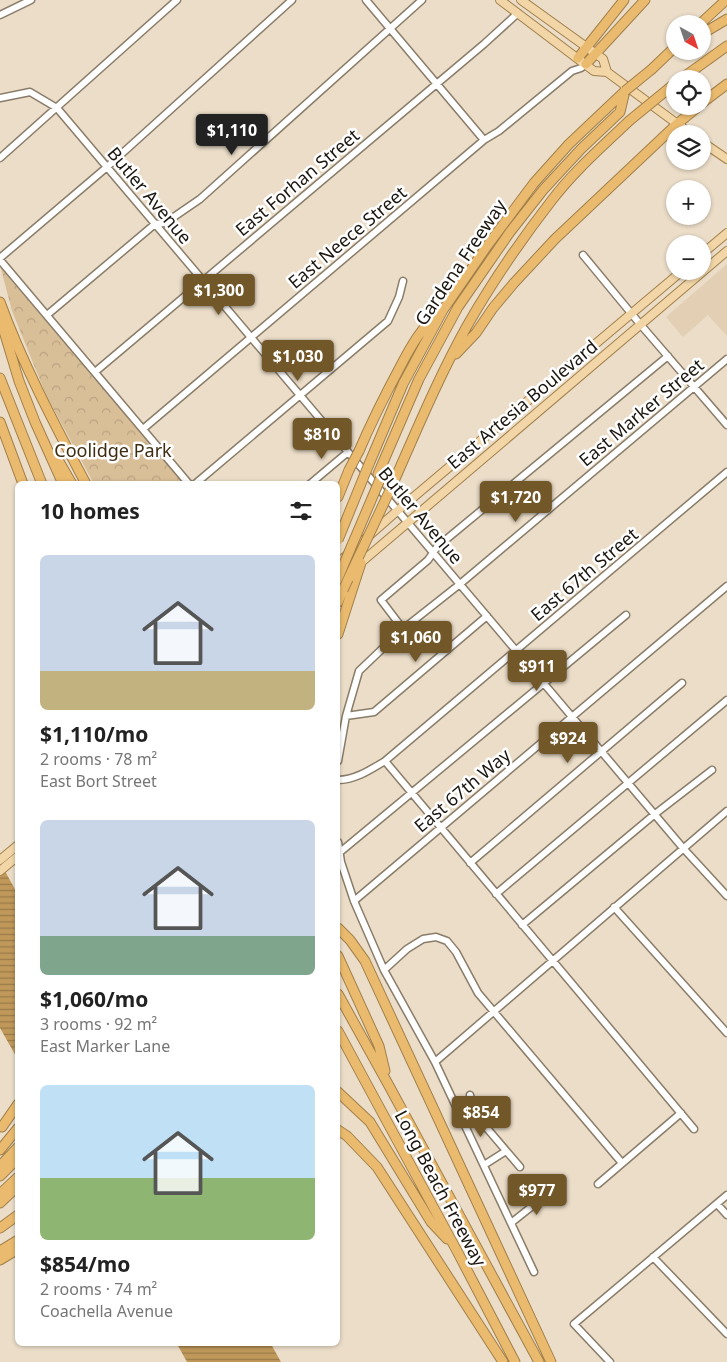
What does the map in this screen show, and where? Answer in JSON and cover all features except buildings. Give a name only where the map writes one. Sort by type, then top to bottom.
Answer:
[{"type":"highway","points":[[578,58],[624,0]]},
{"type":"highway","points":[[586,64],[645,0]]},
{"type":"highway","points":[[710,15],[726,0]]},
{"type":"highway","points":[[711,29],[727,19]]},
{"type":"highway","points":[[694,70],[727,46]]},
{"type":"highway","points":[[652,69],[666,56]]},
{"type":"highway","name":"Gardena Freeway","points":[[340,535],[404,384],[443,310],[487,246],[534,183],[568,144],[625,91],[666,59]]},
{"type":"highway","points":[[711,96],[727,84]]},
{"type":"highway","points":[[340,573],[419,378],[458,308],[485,266],[543,190],[581,149],[620,112],[625,91]]},
{"type":"highway","points":[[340,597],[448,362],[501,269],[553,198],[588,160],[629,121],[666,91]]},
{"type":"highway","points":[[448,362],[476,333],[493,308],[514,283],[555,239],[688,115]]},
{"type":"highway","points":[[340,564],[427,374],[472,292],[517,229],[536,221]]},
{"type":"highway","points":[[0,302],[35,384],[84,481]]},
{"type":"highway","points":[[340,493],[372,420],[417,336],[431,319],[443,310]]},
{"type":"highway","points":[[0,318],[18,381],[62,481]]},
{"type":"highway","points":[[0,378],[40,481]]},
{"type":"highway","points":[[0,422],[23,481]]},
{"type":"highway","points":[[35,422],[70,481]]},
{"type":"highway","points":[[340,628],[370,534]]},
{"type":"highway","points":[[340,930],[350,940],[365,961],[551,1362]]},
{"type":"highway","points":[[340,960],[379,1046],[388,1084]]},
{"type":"highway","name":"Long Beach Freeway","points":[[340,998],[539,1362]]},
{"type":"highway","name":"Long Beach Freeway","points":[[340,1035],[515,1362]]},
{"type":"highway","points":[[340,1094],[370,1122],[431,1222],[457,1251]]},
{"type":"highway","points":[[1,1128],[15,1108]]},
{"type":"highway","points":[[1,1128],[15,1113]]},
{"type":"highway","points":[[340,1131],[377,1167],[504,1362]]},
{"type":"highway","points":[[0,1150],[15,1132]]},
{"type":"highway","points":[[0,1166],[15,1150]]},
{"type":"highway","points":[[0,1176],[15,1161]]},
{"type":"highway","points":[[0,1188],[15,1174]]},
{"type":"highway","points":[[0,1194],[15,1180]]},
{"type":"highway","points":[[0,1203],[15,1189]]},
{"type":"highway","points":[[3,1226],[15,1217]]},
{"type":"highway","points":[[0,1251],[15,1244]]},
{"type":"highway","points":[[0,1260],[15,1245]]},
{"type":"main road","points":[[500,0],[594,70],[607,72],[677,124]]},
{"type":"main road","points":[[527,2],[603,59],[607,72]]},
{"type":"main road","points":[[711,148],[727,159]]},
{"type":"main road","points":[[711,246],[727,233]]},
{"type":"main road","name":"East Artesia Boulevard","points":[[340,580],[727,251]]},
{"type":"main road","name":"East Artesia Boulevard","points":[[340,561],[398,510],[672,280]]},
{"type":"main road","points":[[0,860],[15,848]]},
{"type":"main road","points":[[0,871],[15,858]]},
{"type":"street","points":[[0,15],[31,0]]},
{"type":"street","points":[[0,158],[178,0]]},
{"type":"street","points":[[186,481],[0,259],[107,167],[292,0]]},
{"type":"street","points":[[366,0],[484,140]]},
{"type":"street","points":[[47,315],[155,224],[165,223],[200,199],[422,0]]},
{"type":"street","name":"East Forhan Street","points":[[95,372],[437,84],[518,13]]},
{"type":"street","name":"East Neece Street","points":[[572,70],[578,58]]},
{"type":"street","name":"East Neece Street","points":[[143,429],[484,140],[499,131],[572,70],[581,68],[586,64]]},
{"type":"street","name":"Butler Avenue","points":[[0,98],[30,92],[57,108],[683,848],[727,896]]},
{"type":"street","points":[[583,255],[727,425]]},
{"type":"street","points":[[198,481],[388,321],[399,297],[403,281]]},
{"type":"street","points":[[404,629],[380,600],[428,560],[433,552],[668,356]]},
{"type":"street","name":"East Marker Street","points":[[340,750],[346,716],[359,671],[404,629],[727,359]]},
{"type":"street","points":[[314,481],[348,452]]},
{"type":"street","name":"East 67th Street","points":[[340,780],[347,780],[365,773],[384,761],[727,472]]},
{"type":"street","name":"East 67th Way","points":[[354,901],[727,586]]},
{"type":"street","points":[[346,716],[374,712],[487,616]]},
{"type":"street","points":[[534,1272],[435,1062],[384,970],[354,901],[340,853],[411,792],[626,616]]},
{"type":"street","points":[[470,863],[682,683]]},
{"type":"street","points":[[496,894],[727,700]]},
{"type":"street","points":[[384,761],[694,1129]]},
{"type":"street","points":[[522,925],[655,814],[712,770]]},
{"type":"street","points":[[435,1062],[727,810]]},
{"type":"street","points":[[614,907],[727,1034]]},
{"type":"street","points":[[384,970],[407,949],[423,939],[436,937],[447,941],[456,952],[478,993],[622,1163]]},
{"type":"street","points":[[470,1095],[474,1113],[520,1167]]},
{"type":"street","points":[[598,1184],[681,1114]]},
{"type":"street","points":[[484,1165],[506,1151]]},
{"type":"street","points":[[511,1224],[550,1192]]},
{"type":"street","points":[[610,1362],[574,1324],[727,1196]]},
{"type":"street","points":[[717,1204],[727,1215]]},
{"type":"street","points":[[653,1257],[727,1334]]},
{"type":"shaded area","points":[[727,264],[727,336],[708,315],[683,337],[666,317],[709,280],[711,280]]},
{"type":"shaded area","points":[[0,862],[15,889],[15,1054],[0,1028]]},
{"type":"shaded area","points":[[178,1346],[272,1346],[281,1362],[187,1362]]},
{"type":"green space","name":"Coolidge Park","points":[[0,265],[181,481],[92,481],[46,395],[12,311]]}]
